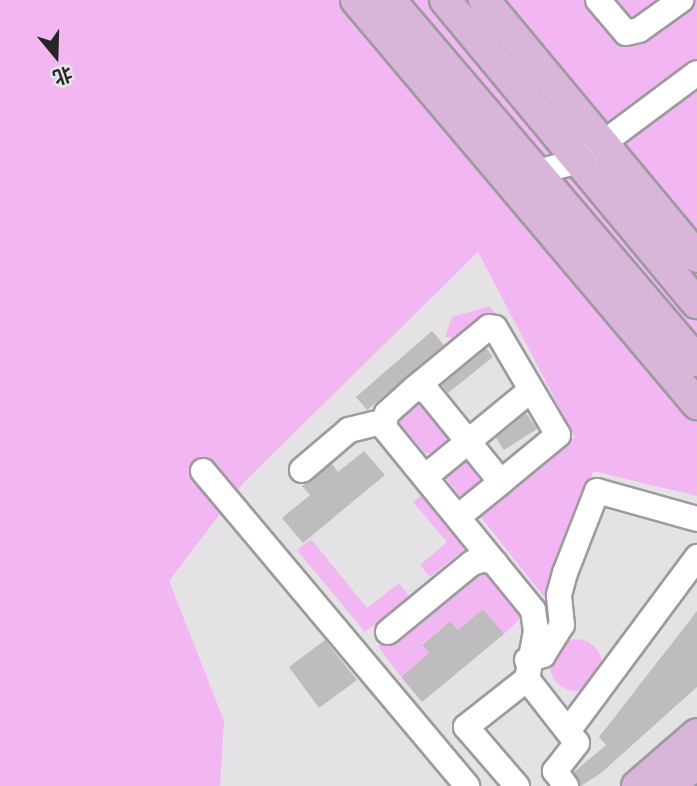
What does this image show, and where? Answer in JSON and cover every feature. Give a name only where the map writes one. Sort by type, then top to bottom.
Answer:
[{"type":"main road","points":[[356,0],[412,66],[526,180],[697,360]]},
{"type":"main road","points":[[388,0],[412,66]]},
{"type":"main road","points":[[388,0],[697,404]]},
{"type":"main road","points":[[444,0],[697,303]]},
{"type":"main road","points":[[475,0],[507,75]]},
{"type":"main road","points":[[484,0],[697,257]]},
{"type":"main road","points":[[637,786],[697,734]]},
{"type":"main road","points":[[670,786],[697,763]]},
{"type":"street","points":[[598,0],[625,33],[639,30],[681,0]]},
{"type":"street","points":[[526,180],[579,161],[697,73]]},
{"type":"street","points":[[458,517],[558,435],[495,328],[489,327],[415,388],[387,413],[383,426],[534,610],[536,631],[527,669],[577,743],[560,779],[524,786]]},
{"type":"street","points":[[415,388],[428,391],[501,482]]},
{"type":"street","points":[[425,477],[531,390]]},
{"type":"street","points":[[302,470],[349,430],[385,421]]},
{"type":"street","points":[[203,471],[467,786]]},
{"type":"street","points":[[517,786],[467,727],[543,655],[562,625],[559,595],[597,491],[697,519]]},
{"type":"street","points":[[568,731],[697,557]]},
{"type":"street","points":[[388,632],[472,563],[495,563]]},
{"type":"shaded area","points":[[0,0],[697,0],[697,496],[593,471],[544,645],[545,598],[480,516],[575,437],[478,252],[244,482],[169,581],[224,721],[220,786],[0,786]]},
{"type":"shaded area","points":[[490,306],[494,313],[482,331],[467,340],[445,337],[452,317]]},
{"type":"shaded area","points":[[417,396],[452,439],[434,454],[425,453],[399,423],[398,412]]},
{"type":"shaded area","points":[[472,454],[495,480],[467,504],[444,476]]},
{"type":"shaded area","points":[[430,489],[473,542],[430,577],[420,565],[447,542],[413,502]]},
{"type":"shaded area","points":[[311,539],[367,608],[399,583],[409,596],[365,632],[297,550]]},
{"type":"shaded area","points":[[492,565],[522,605],[522,617],[504,634],[483,609],[458,630],[450,621],[422,644],[429,653],[401,677],[378,646],[467,571]]},
{"type":"shaded area","points":[[576,639],[586,641],[594,647],[600,655],[600,675],[594,683],[586,689],[576,691],[566,689],[558,683],[552,675],[550,665],[552,655],[558,647],[566,641]]},
{"type":"building","points":[[432,331],[444,345],[367,410],[356,397]]},
{"type":"building","points":[[486,348],[493,357],[448,393],[442,385]]},
{"type":"building","points":[[526,413],[537,429],[504,450],[496,438]]},
{"type":"building","points":[[364,451],[385,475],[303,543],[282,518],[310,495],[302,486],[332,464],[338,472]]},
{"type":"building","points":[[483,609],[504,634],[422,702],[401,677],[429,653],[422,645],[450,621],[458,630]]},
{"type":"building","points":[[697,611],[697,687],[601,773],[581,786],[574,772],[606,745],[599,737]]},
{"type":"building","points":[[325,640],[357,680],[319,708],[289,667]]}]
